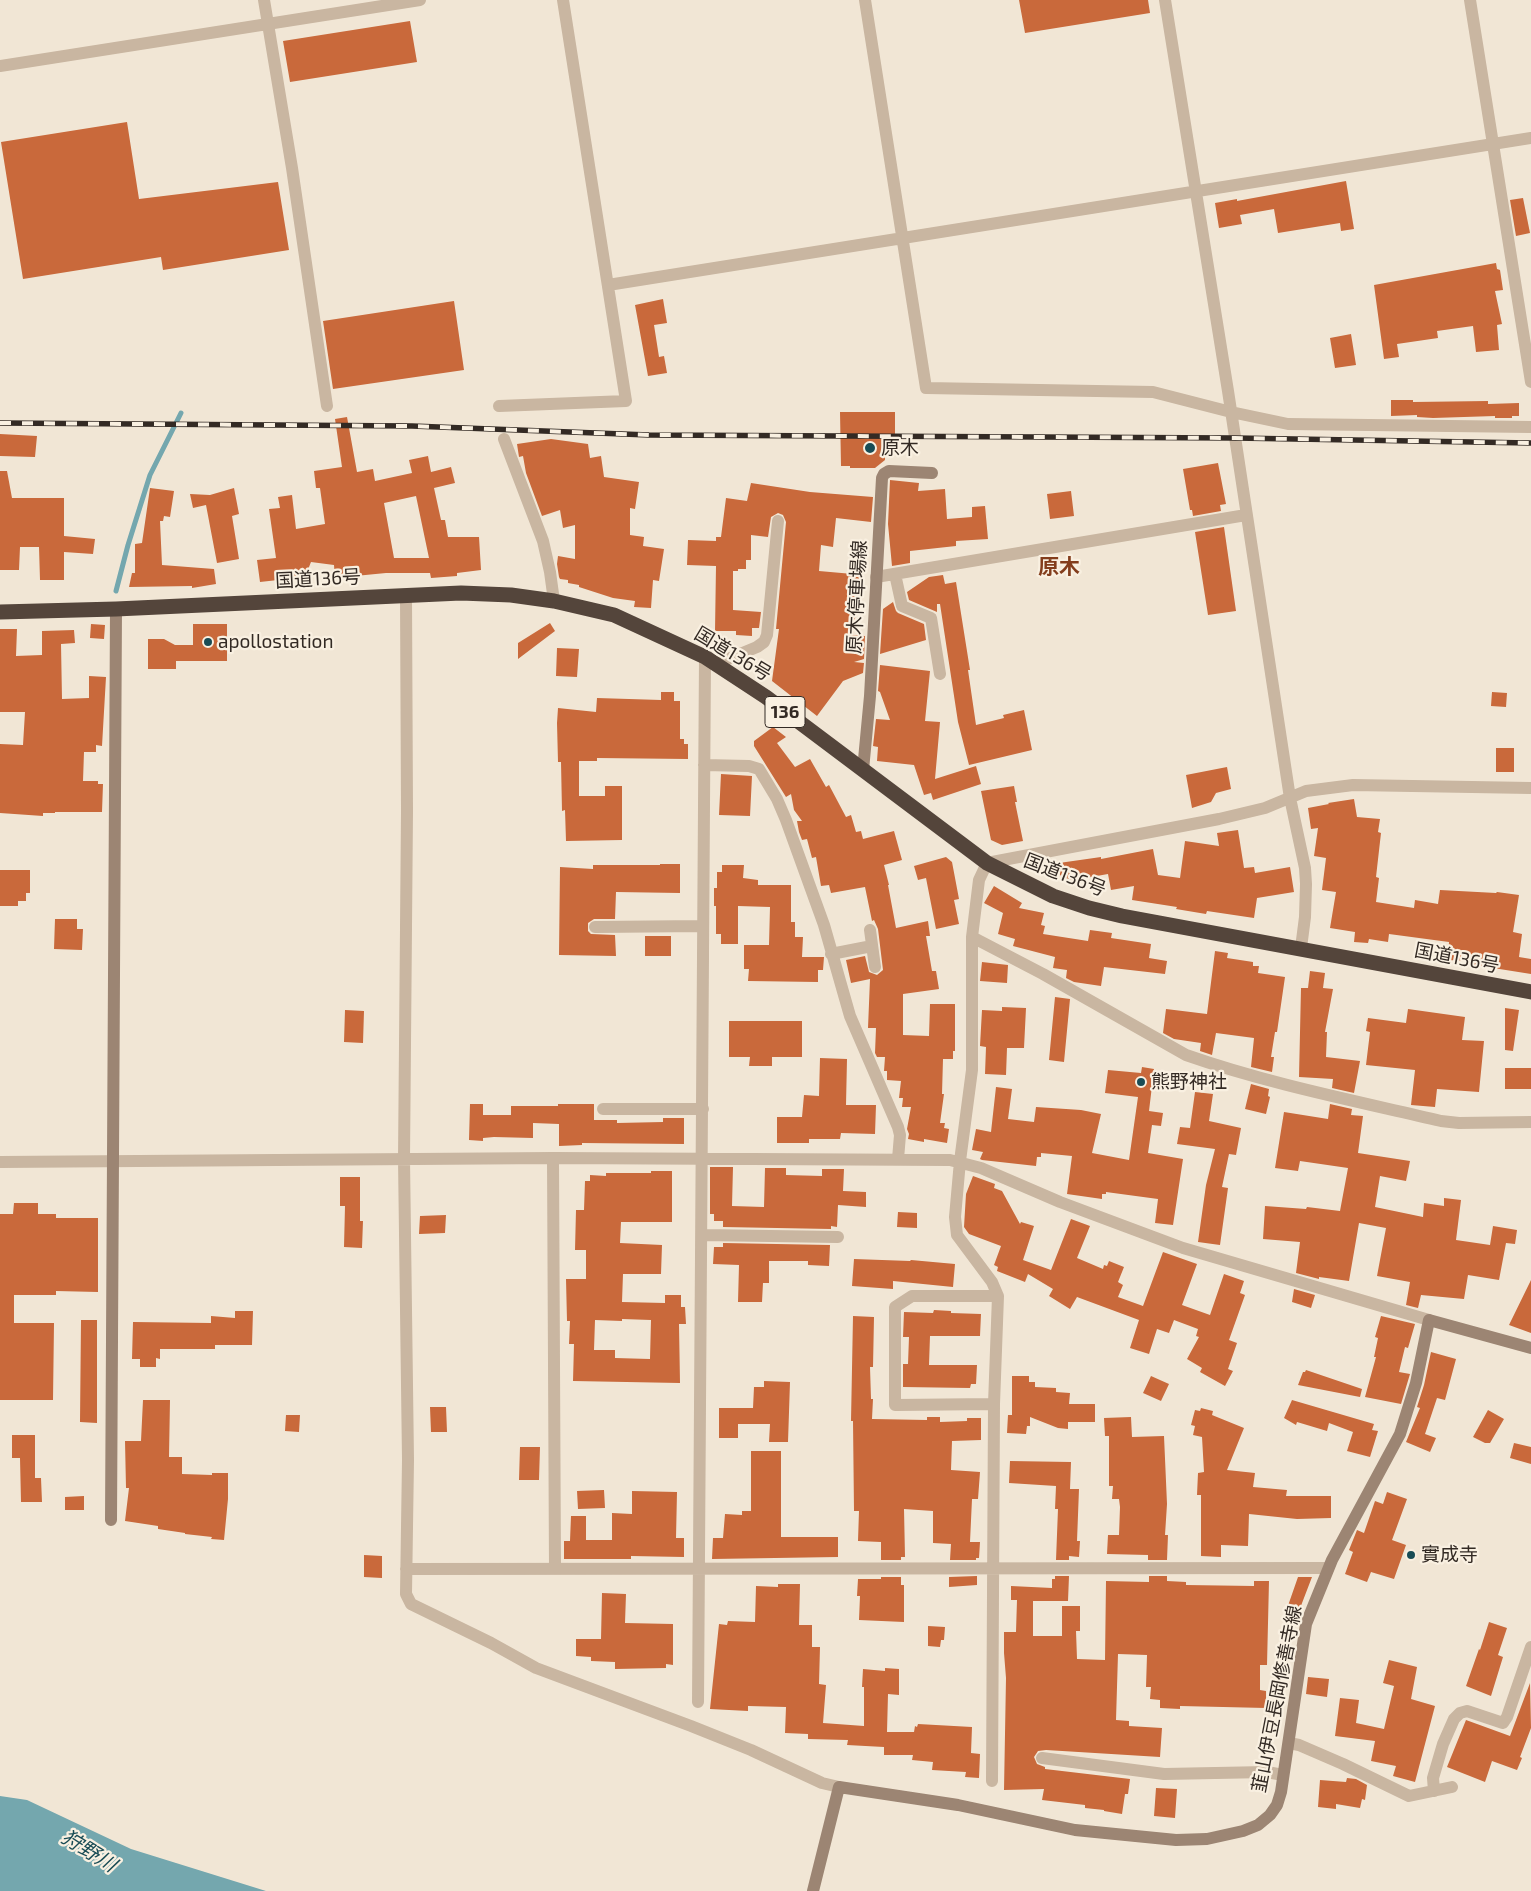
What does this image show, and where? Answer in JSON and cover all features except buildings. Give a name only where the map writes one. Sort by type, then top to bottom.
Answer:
[{"type":"highway","name":"国道136号","points":[[0,612],[116,609],[461,593],[512,595],[554,601],[614,615],[710,661],[766,697],[986,863],[1034,888],[1089,908],[1122,916],[1531,992]]},
{"type":"main road","name":"原木停車場線","points":[[863,770],[870,696],[882,478],[889,471],[932,473]]},
{"type":"main road","points":[[112,1520],[116,609]]},
{"type":"main road","points":[[1429,1320],[1531,1348]]},
{"type":"main road","name":"韮山伊豆長岡修善寺線","points":[[839,1787],[958,1805],[1075,1830],[1132,1837],[1194,1840],[1243,1831],[1258,1825],[1270,1815],[1281,1792],[1306,1624],[1328,1568],[1400,1434],[1416,1383],[1429,1320]]},
{"type":"main road","points":[[813,1891],[839,1787]]},
{"type":"street","points":[[264,0],[292,168],[327,406]]},
{"type":"street","points":[[0,66],[420,0]]},
{"type":"street","points":[[499,406],[626,401],[563,0]]},
{"type":"street","points":[[866,0],[926,388],[1153,392],[1288,424],[1531,427]]},
{"type":"street","points":[[1165,0],[1232,412],[1290,798],[1306,884],[1305,917],[1301,948]]},
{"type":"street","points":[[1470,0],[1531,382]]},
{"type":"street","points":[[608,285],[1531,138]]},
{"type":"street","points":[[504,439],[543,541],[554,601]]},
{"type":"street","points":[[876,577],[1246,515]]},
{"type":"street","points":[[698,1702],[704,765],[710,661],[757,647],[764,642],[767,634],[778,520]]},
{"type":"street","points":[[896,574],[902,606],[931,618],[940,674]]},
{"type":"street","points":[[406,595],[407,821],[404,1159],[408,1460],[406,1594],[411,1604],[491,1643],[536,1668],[752,1750],[822,1782],[839,1787]]},
{"type":"street","points":[[704,765],[749,766],[759,769],[777,799],[824,925],[850,1016],[898,1126],[900,1135],[898,1158]]},
{"type":"street","points":[[992,1781],[994,1404],[998,1296],[992,1282],[957,1235],[955,1217],[972,1070],[972,937],[979,880],[986,863],[1219,819],[1266,808],[1306,791],[1353,785],[1531,788]]},
{"type":"street","points":[[595,926],[703,926]]},
{"type":"street","points":[[870,930],[875,967]]},
{"type":"street","points":[[972,937],[1092,1001],[1186,1055],[1206,1062],[1263,1079],[1441,1121],[1459,1123],[1531,1122]]},
{"type":"street","points":[[831,954],[872,946]]},
{"type":"street","points":[[602,1109],[702,1109]]},
{"type":"street","points":[[553,1158],[555,1569]]},
{"type":"street","points":[[0,1162],[553,1158],[898,1158],[960,1161],[1183,1248],[1429,1320]]},
{"type":"street","points":[[702,1235],[838,1237]]},
{"type":"street","points":[[994,1404],[895,1405],[895,1307],[912,1296],[998,1296]]},
{"type":"street","points":[[406,1569],[1328,1568]]},
{"type":"street","points":[[1434,1791],[1433,1778],[1443,1744],[1454,1719],[1467,1711],[1504,1722],[1531,1647]]},
{"type":"street","points":[[1289,1743],[1299,1745],[1343,1764],[1409,1796],[1452,1787]]},
{"type":"street","points":[[1042,1758],[1164,1774],[1258,1772],[1284,1775]]},
{"type":"water","name":"狩野川","points":[[0,1796],[27,1800],[131,1849],[266,1891],[0,1891]]},
{"type":"waterway","points":[[116,591],[150,475],[181,413]]},
{"type":"railway","points":[[0,423],[412,426],[649,435],[1235,438],[1531,443]]},
{"type":"place","name":"原木","points":[[870,448]]},
{"type":"place","name":"apollostation","points":[[208,642]]},
{"type":"place","name":"熊野神社","points":[[1141,1082]]},
{"type":"place","name":"實成寺","points":[[1411,1555]]},
{"type":"district","name":"原木","points":[[1059,567]]}]
